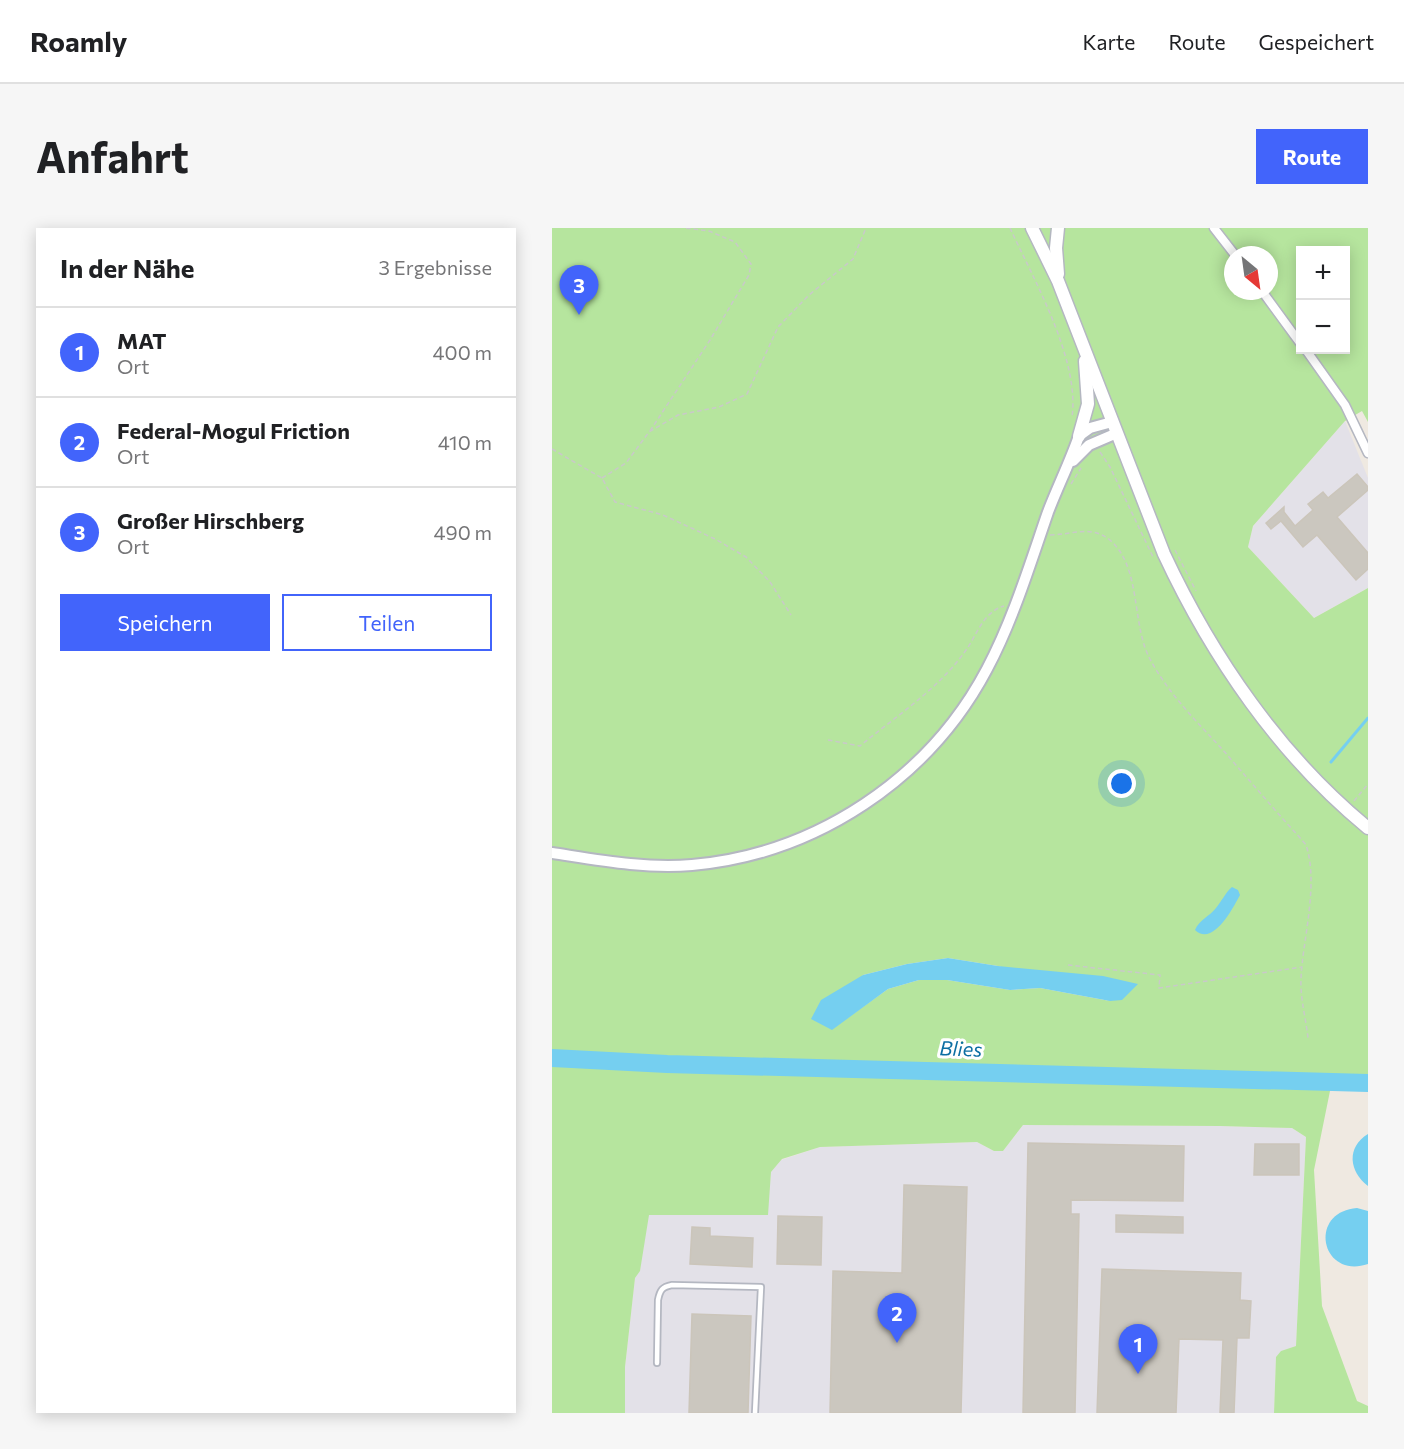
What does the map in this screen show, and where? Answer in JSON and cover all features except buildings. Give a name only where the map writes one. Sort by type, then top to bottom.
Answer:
[{"type":"main road","points":[[1032,228],[1058,281],[1172,572],[1224,663],[1250,700],[1288,749],[1368,828]]},
{"type":"main road","points":[[1058,228],[1056,248],[1058,281]]},
{"type":"main road","points":[[1079,436],[1089,397],[1084,348]]},
{"type":"street","points":[[1215,228],[1228,246]]},
{"type":"street","points":[[1269,300],[1296,338]]},
{"type":"street","points":[[1309,354],[1340,398],[1368,453]]},
{"type":"street","points":[[552,853],[629,864],[693,865],[762,852],[831,824],[857,809],[905,773],[939,739],[983,676],[1001,638],[1079,436],[1090,428],[1115,427]]},
{"type":"street","points":[[1069,466],[1089,445],[1115,427]]},
{"type":"lane","points":[[657,1363],[658,1300],[660,1291],[665,1287],[672,1285],[761,1287],[755,1413]]},
{"type":"path","points":[[602,478],[626,464],[710,340],[749,275],[751,264],[735,242],[709,231],[685,228]]},
{"type":"path","points":[[649,432],[678,415],[718,407],[747,394],[778,327],[808,295],[853,259],[866,228]]},
{"type":"path","points":[[1010,228],[1058,336],[1073,391],[1072,418]]},
{"type":"path","points":[[552,449],[602,478],[615,502],[663,515],[715,538],[746,557],[770,582],[791,615]]},
{"type":"path","points":[[1069,489],[1084,464]]},
{"type":"path","points":[[1041,533],[1056,535],[1078,531],[1097,533],[1110,540],[1127,567],[1138,609],[1140,634],[1150,660],[1182,705],[1306,845],[1311,868],[1309,920],[1301,980],[1308,1038]]},
{"type":"path","points":[[828,740],[860,746],[940,680],[966,651],[990,613],[1001,606],[1013,607]]},
{"type":"path","points":[[1353,802],[1368,784]]},
{"type":"path","points":[[1068,965],[1160,975],[1159,988],[1303,967]]},
{"type":"shaded area","points":[[1345,421],[1368,478],[1368,588],[1314,618],[1248,547],[1253,526]]},
{"type":"shaded area","points":[[1023,1125],[1292,1128],[1306,1137],[1296,1346],[1282,1351],[1276,1357],[1274,1413],[625,1413],[625,1367],[635,1278],[640,1270],[648,1215],[767,1215],[771,1172],[781,1160],[820,1147],[977,1142],[994,1151],[1003,1151]]},
{"type":"green space","points":[[552,228],[1368,228],[1368,422],[1362,411],[1345,421],[1253,526],[1248,547],[1314,618],[1368,588],[1368,1088],[1331,1086],[1314,1170],[1322,1306],[1357,1401],[1368,1406],[1368,1413],[1274,1413],[1276,1357],[1281,1351],[1296,1346],[1306,1137],[1292,1128],[1023,1125],[1003,1151],[994,1151],[977,1142],[820,1147],[782,1159],[771,1172],[768,1215],[649,1215],[640,1271],[635,1278],[625,1367],[625,1413],[552,1413]],"holes":[[[948,958],[998,966],[1110,1001],[1040,988],[1010,990],[947,980],[919,980],[888,989],[832,1029],[863,975],[907,964]]]},
{"type":"water","points":[[1232,887],[1238,890],[1240,895],[1222,924],[1209,934],[1202,934],[1195,930],[1199,923],[1216,908]]},
{"type":"water","points":[[948,958],[998,966],[1103,976],[1138,984],[1122,1000],[1110,1001],[1040,988],[1010,990],[947,980],[919,980],[888,989],[832,1030],[811,1019],[821,1000],[863,975],[907,964]]},
{"type":"water","points":[[1368,1134],[1368,1186],[1357,1174],[1353,1152],[1361,1139]]},
{"type":"water","points":[[1357,1208],[1368,1211],[1368,1264],[1352,1266],[1339,1263],[1331,1254],[1326,1243],[1326,1232],[1331,1221],[1341,1212]]},
{"type":"waterway","points":[[1331,762],[1368,718]]},
{"type":"waterway","name":"Blies","points":[[552,1058],[667,1064],[1368,1083]]},
{"type":"place","name":"Großer Hirschberg","points":[[579,315]]},
{"type":"place","name":"Federal-Mogul Friction","points":[[897,1343]]},
{"type":"place","name":"MAT","points":[[1138,1374]]}]
